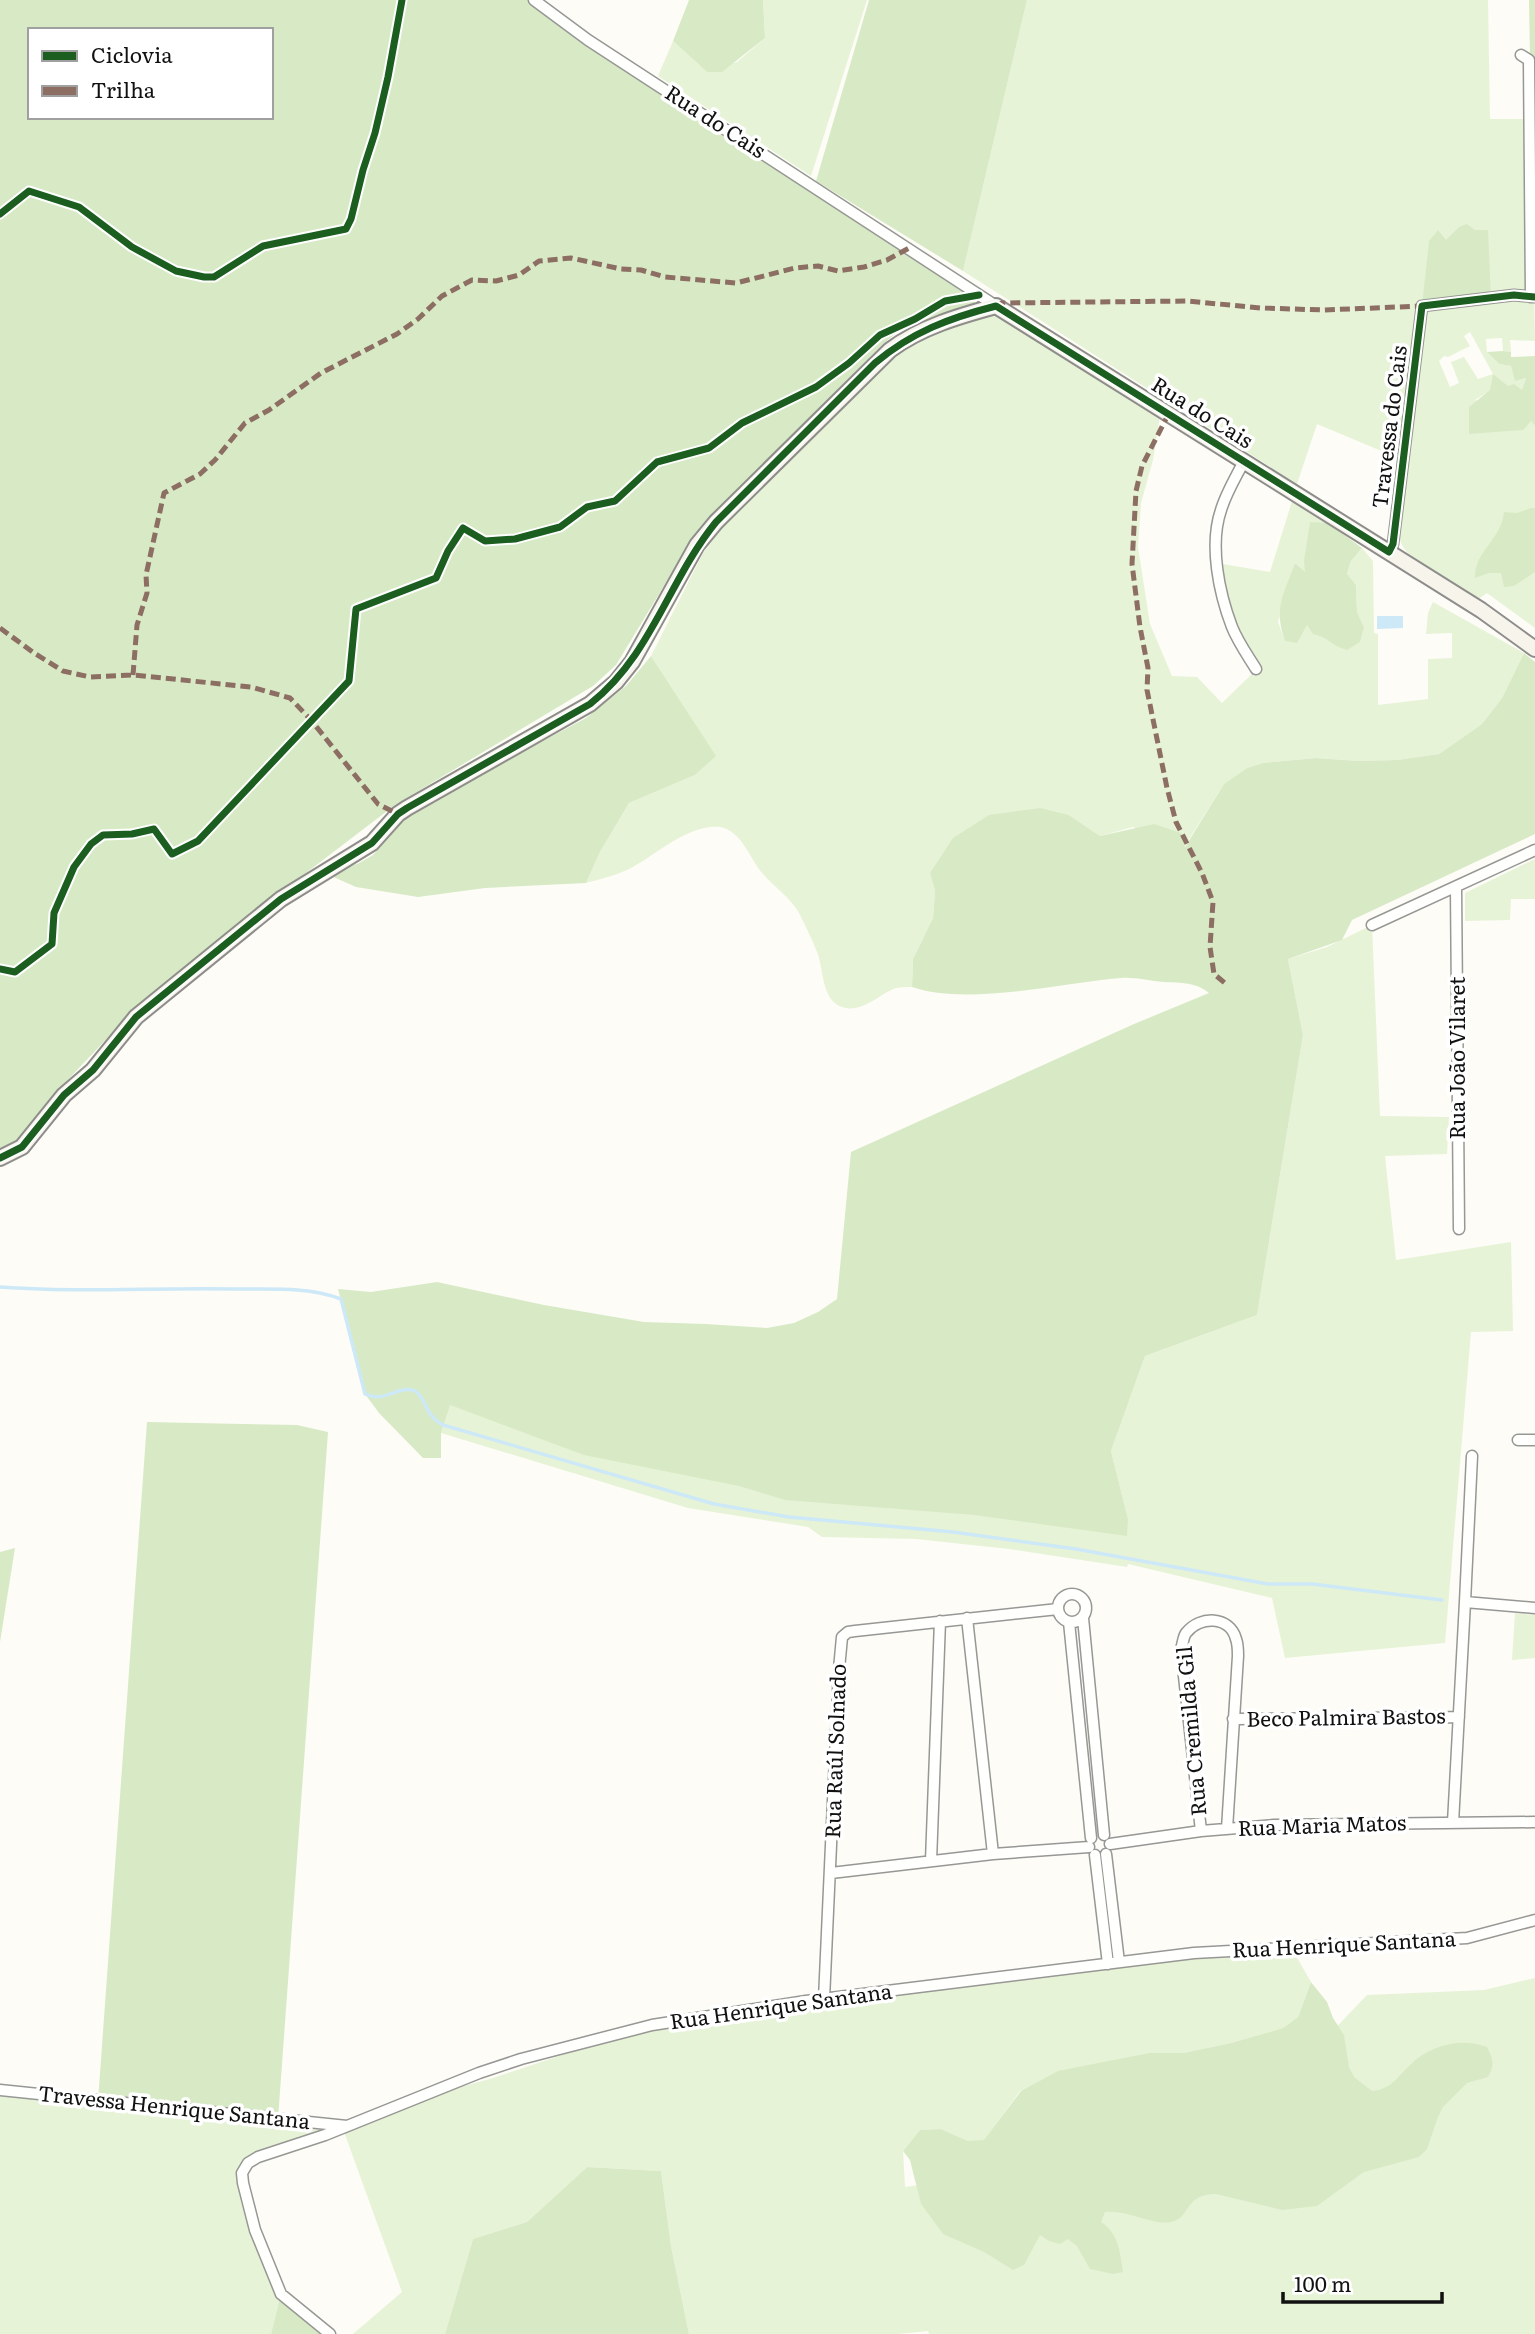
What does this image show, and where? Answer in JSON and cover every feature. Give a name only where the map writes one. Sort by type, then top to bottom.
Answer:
[{"type":"street","name":"Rua do Cais","points":[[534,0],[588,40],[996,306],[1481,610],[1535,649]]},
{"type":"street","points":[[1521,55],[1530,60],[1533,297]]},
{"type":"street","name":"Travessa do Cais","points":[[1389,552],[1393,544],[1422,306],[1514,295],[1533,297]]},
{"type":"street","points":[[0,1158],[22,1147],[64,1095],[93,1070],[136,1017],[281,899],[366,848],[407,808],[590,704],[608,689],[632,662],[697,545],[716,522],[865,373],[890,350],[917,333],[996,306]]},
{"type":"street","points":[[1244,461],[1220,511],[1217,563],[1232,628],[1256,669]]},
{"type":"street","points":[[1372,925],[1535,850]]},
{"type":"street","name":"Rua João Vilaret","points":[[1457,887],[1459,1229]]},
{"type":"street","points":[[1518,1440],[1535,1440]]},
{"type":"street","points":[[1453,1823],[1472,1456]]},
{"type":"street","points":[[1083,1618],[1077,1622],[1061,1618],[1058,1609],[1064,1597],[1077,1595],[1086,1605],[1083,1618],[1099,1845]]},
{"type":"street","points":[[1465,1602],[1535,1608]]},
{"type":"street","name":"Rua Raúl Solnado","points":[[824,1999],[842,1637],[855,1631],[1058,1609]]},
{"type":"street","points":[[967,1618],[993,1854]]},
{"type":"street","name":"Rua Cremilda Gil","points":[[1200,1831],[1181,1649],[1185,1634],[1206,1620],[1219,1620],[1229,1627],[1236,1637],[1238,1656],[1227,1829]]},
{"type":"street","points":[[931,1861],[940,1621]]},
{"type":"street","points":[[1069,1622],[1114,1963]]},
{"type":"street","name":"Beco Palmira Bastos","points":[[1233,1719],[1459,1717]]},
{"type":"street","name":"Rua Maria Matos","points":[[831,1873],[1274,1825],[1535,1822]]},
{"type":"street","name":"Rua Henrique Santana","points":[[330,2334],[281,2294],[255,2230],[242,2173],[248,2163],[258,2157],[347,2126],[456,2081],[521,2059],[652,2025],[824,1999],[1206,1952],[1467,1938],[1535,1920]]},
{"type":"street","name":"Travessa Henrique Santana","points":[[0,2090],[347,2126]]},
{"type":"green space","points":[[0,0],[535,0],[812,192],[953,282],[976,303],[899,331],[723,504],[693,538],[616,665],[593,686],[395,805],[302,876],[114,1031],[61,1087],[27,1131],[0,1152]]},
{"type":"green space","points":[[689,0],[763,0],[765,38],[722,72],[707,72],[673,41]]},
{"type":"green space","points":[[763,0],[867,0],[811,176],[658,76],[673,41],[707,72],[737,62],[765,38]]},
{"type":"green space","points":[[869,0],[1027,0],[963,271],[816,181]]},
{"type":"green space","points":[[1027,0],[1488,0],[1490,119],[1531,119],[1535,341],[1510,340],[1511,352],[1503,351],[1502,338],[1486,339],[1487,352],[1499,364],[1511,366],[1515,380],[1526,378],[1522,391],[1491,382],[1491,390],[1475,400],[1531,421],[1535,426],[1535,628],[1487,593],[1477,600],[1432,573],[1410,556],[1399,536],[1403,460],[1317,424],[1297,484],[963,271]],"holes":[[[1470,332],[1493,374],[1478,379],[1464,357],[1451,362],[1459,383],[1450,387],[1439,361],[1444,356],[1448,357],[1470,346],[1464,336]]]},
{"type":"green space","points":[[1529,0],[1535,0],[1535,58],[1530,57]]},
{"type":"green space","points":[[1467,224],[1475,230],[1488,230],[1491,297],[1422,306],[1429,241],[1438,230],[1446,240],[1459,227]]},
{"type":"green space","points":[[992,315],[1003,318],[1160,416],[1153,460],[1141,503],[1138,547],[1150,624],[1172,676],[1197,677],[1222,703],[1256,670],[1241,645],[1217,563],[1270,572],[1293,498],[1328,523],[1310,523],[1305,573],[1295,563],[1278,622],[1285,641],[1297,642],[1306,624],[1364,627],[1357,612],[1356,585],[1347,575],[1351,561],[1362,548],[1373,561],[1374,633],[1378,634],[1378,705],[1428,699],[1428,659],[1452,658],[1452,633],[1426,634],[1428,613],[1433,602],[1524,653],[1502,698],[1482,724],[1439,754],[1397,760],[1316,758],[1263,763],[1247,768],[1224,784],[1184,847],[1133,827],[1100,836],[1069,815],[930,873],[935,891],[933,918],[913,959],[912,987],[896,988],[856,1008],[842,1007],[830,998],[817,952],[796,908],[763,874],[742,843],[729,830],[711,827],[689,833],[627,870],[586,883],[600,852],[629,803],[695,775],[715,756],[651,656],[703,553],[724,525],[900,353],[956,325]]},
{"type":"green space","points":[[1487,352],[1511,352],[1511,357],[1535,356],[1535,426],[1531,421],[1523,430],[1469,434],[1469,407],[1490,390],[1493,374],[1508,386],[1514,384],[1522,390],[1526,378],[1515,381],[1511,366],[1499,364]]},
{"type":"green space","points":[[1535,508],[1535,572],[1514,586],[1504,587],[1501,573],[1489,573],[1475,578],[1479,560],[1498,531],[1504,512],[1517,513]]},
{"type":"green space","points":[[1310,522],[1328,523],[1362,548],[1351,561],[1347,574],[1356,585],[1357,612],[1364,627],[1360,642],[1347,650],[1313,634],[1307,625],[1297,643],[1285,641],[1280,619],[1281,601],[1295,563],[1305,572]]},
{"type":"green space","points":[[1524,653],[1535,662],[1535,834],[1352,920],[1342,940],[1288,959],[1303,1035],[1257,1315],[1145,1356],[1111,1451],[1128,1519],[1127,1536],[974,1515],[785,1500],[739,1486],[584,1455],[450,1405],[441,1433],[441,1458],[423,1458],[379,1413],[365,1394],[338,1289],[371,1292],[437,1282],[544,1305],[644,1322],[767,1328],[794,1323],[818,1312],[837,1299],[851,1152],[1134,1024],[1209,993],[1188,984],[1126,978],[987,994],[934,992],[912,987],[913,959],[933,918],[935,891],[930,873],[953,838],[989,815],[1040,808],[1069,815],[1100,836],[1154,824],[1181,833],[1185,847],[1224,784],[1247,768],[1263,763],[1316,758],[1397,760],[1439,754],[1482,724],[1502,698]]},
{"type":"green space","points":[[651,656],[716,756],[695,775],[629,803],[600,852],[586,883],[485,888],[418,897],[356,887],[329,875],[373,855],[418,808],[586,718],[626,686]]},
{"type":"green space","points":[[1535,859],[1535,899],[1511,899],[1510,920],[1465,921],[1465,893]]},
{"type":"green space","points":[[1372,925],[1380,1116],[1449,1117],[1447,1154],[1385,1156],[1396,1260],[1511,1242],[1513,1331],[1471,1332],[1445,1643],[1285,1658],[1272,1598],[1128,1564],[1127,1567],[1009,1549],[916,1539],[822,1537],[808,1527],[688,1508],[441,1433],[449,1403],[1128,1519],[1111,1451],[1145,1356],[1257,1315],[1303,1035],[1288,959],[1327,947]]},
{"type":"green space","points":[[147,1422],[297,1425],[328,1432],[278,2119],[98,2101]]},
{"type":"green space","points":[[15,1548],[0,1642],[0,1552]]},
{"type":"green space","points":[[1515,1613],[1535,1615],[1535,1658],[1512,1660]]},
{"type":"green space","points":[[1291,1947],[1311,1982],[1298,2017],[1283,2028],[1183,2053],[1149,2053],[1108,2062],[1020,2091],[984,2141],[968,2141],[941,2129],[920,2130],[903,2151],[905,2187],[1028,2170],[1276,2090],[1367,1995],[1484,1990],[1535,1978],[1535,2334],[929,2334],[928,2331],[898,2334],[689,2334],[671,2246],[661,2171],[587,2167],[527,2222],[473,2239],[445,2334],[353,2334],[402,2292],[343,2129],[248,2163],[243,2183],[281,2294],[271,2334],[0,2334],[0,2090],[347,2126],[400,2104],[493,2078],[652,2025],[829,1999]]},
{"type":"green space","points":[[1311,1982],[1327,2002],[1344,2035],[1349,2067],[1354,2077],[1372,2091],[1389,2085],[1419,2057],[1437,2048],[1457,2043],[1487,2047],[1492,2062],[1488,2077],[1467,2083],[1443,2107],[1427,2149],[1419,2157],[1364,2172],[1317,2206],[1282,2210],[1216,2194],[1198,2198],[1182,2216],[1171,2222],[1105,2212],[1101,2222],[1115,2238],[1123,2272],[1113,2274],[1090,2269],[1077,2246],[1068,2239],[1060,2244],[1040,2235],[1024,2265],[1013,2270],[984,2252],[943,2234],[921,2204],[910,2160],[903,2151],[920,2130],[941,2129],[968,2141],[984,2140],[1021,2091],[1058,2071],[1149,2053],[1183,2053],[1283,2028],[1298,2017]]},
{"type":"green space","points":[[587,2167],[661,2171],[671,2246],[689,2334],[445,2334],[473,2239],[527,2222]]},
{"type":"green space","points":[[281,2294],[330,2334],[271,2334]]},
{"type":"water","points":[[1377,616],[1403,616],[1403,628],[1377,629]]},
{"type":"waterway","points":[[0,1287],[60,1290],[278,1289],[317,1292],[341,1299],[365,1394],[379,1397],[403,1390],[415,1391],[432,1416],[443,1425],[714,1504],[789,1517],[953,1532],[1076,1549],[1268,1584],[1312,1584],[1442,1600]]},
{"type":"marked path","points":[[133,675],[137,625],[147,593],[146,575],[164,493],[200,474],[245,423],[269,410],[321,373],[397,334],[442,296],[472,280],[496,281],[519,275],[539,261],[571,258],[621,269],[641,270],[665,277],[736,283],[795,268],[818,266],[838,271],[864,267],[887,260],[909,248]]},
{"type":"marked path","points":[[996,306],[1002,303],[1187,301],[1261,308],[1324,310],[1422,306]]},
{"type":"marked path","points":[[1169,413],[1142,466],[1136,491],[1132,564],[1148,668],[1147,690],[1167,788],[1176,822],[1202,873],[1213,902],[1210,947],[1214,974],[1226,984]]},
{"type":"marked path","points":[[0,628],[63,671],[90,677],[133,675],[251,687],[290,698],[311,720],[378,804],[398,814]]},
{"type":"cycle path","points":[[0,214],[29,191],[79,207],[132,247],[176,271],[204,277],[214,277],[263,246],[346,229],[375,133],[402,0]]},
{"type":"cycle path","points":[[0,969],[15,972],[52,944],[54,913],[74,867],[91,844],[103,835],[132,834],[154,829],[172,854],[198,841],[349,681],[356,609],[436,578],[448,551],[463,528],[485,541],[515,539],[560,527],[587,507],[615,501],[657,462],[709,448],[742,423],[816,387],[849,363],[880,335],[945,301],[979,295]]},
{"type":"cycle path","points":[[0,1158],[22,1147],[64,1095],[93,1070],[136,1017],[281,899],[372,843],[398,814],[407,808],[590,704],[611,685],[629,663],[699,545],[716,522],[875,363],[917,335],[947,321],[996,306],[1389,552],[1393,544],[1422,306],[1514,295],[1535,297]]}]
